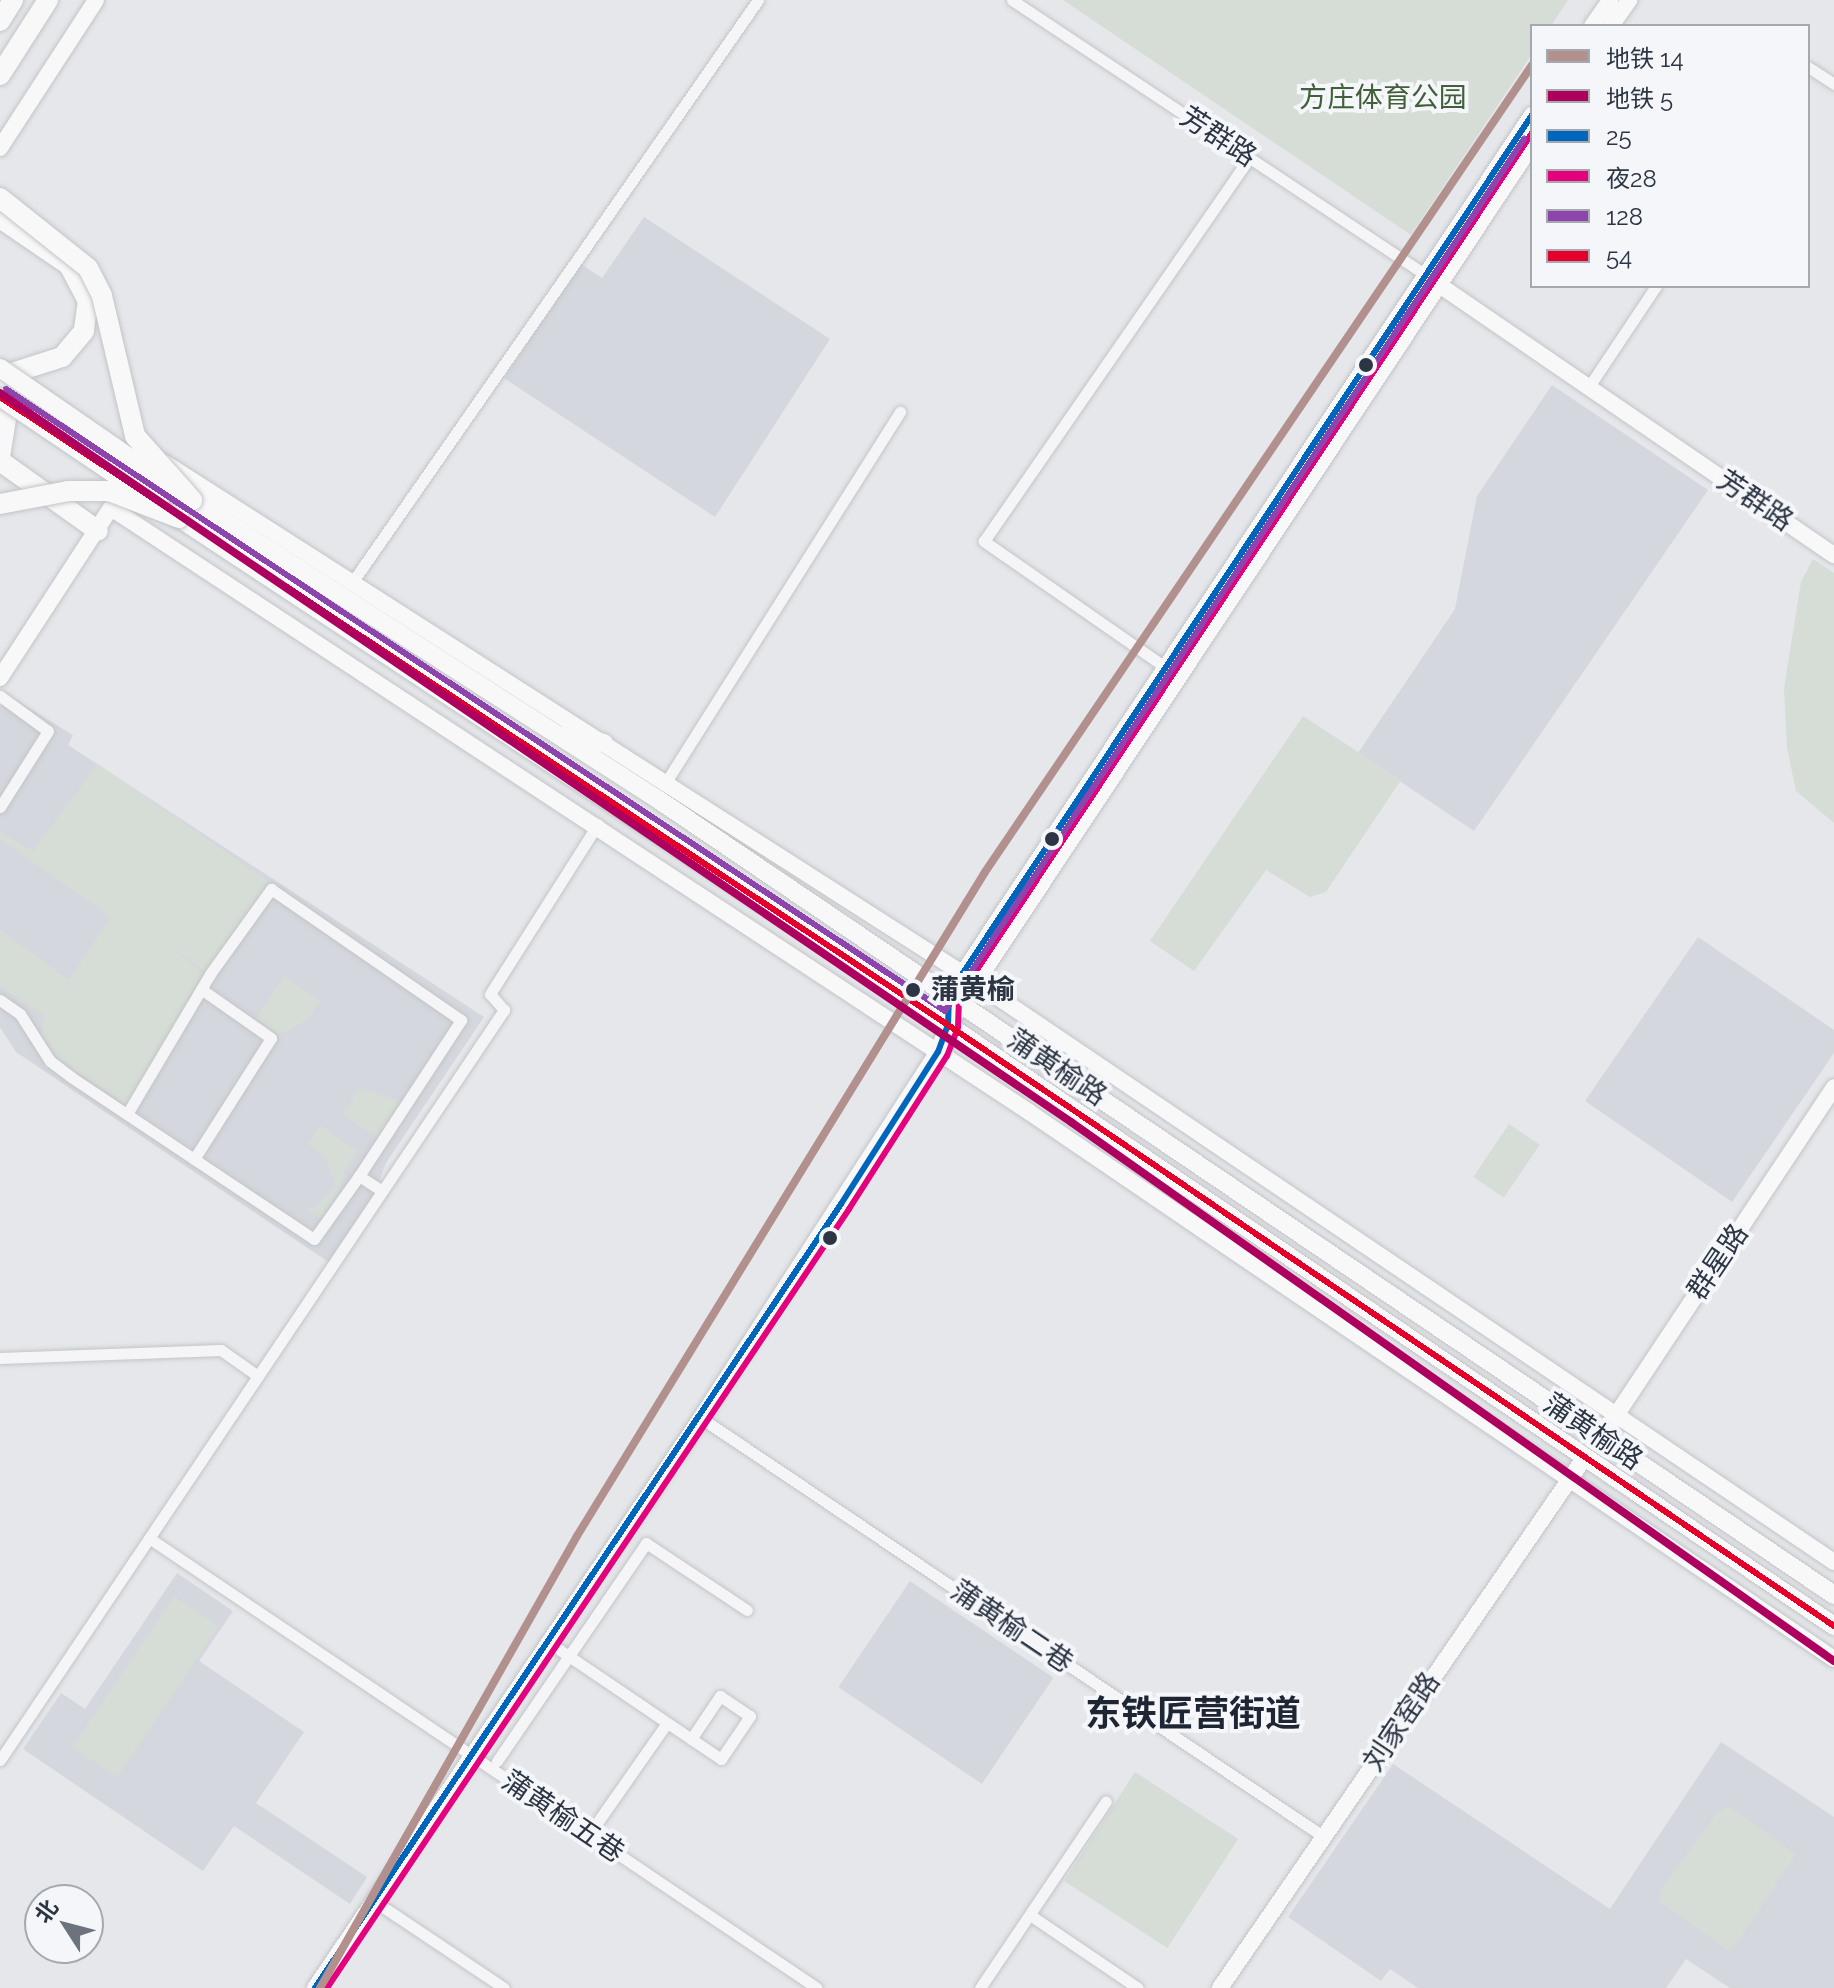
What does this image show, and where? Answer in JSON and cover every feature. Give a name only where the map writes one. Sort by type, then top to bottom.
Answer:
[{"type":"highway","points":[[0,20],[5,0]]},
{"type":"highway","points":[[0,20],[13,0]]},
{"type":"highway","points":[[0,75],[48,0]]},
{"type":"highway","points":[[0,198],[88,268],[102,296],[135,436],[192,500]]},
{"type":"highway","points":[[0,218],[69,265],[88,301],[84,331],[62,357],[3,375]]},
{"type":"highway","points":[[0,406],[6,419],[0,455]]},
{"type":"highway","points":[[0,461],[98,531]]},
{"type":"highway","points":[[0,504],[68,491],[109,491],[179,518]]},
{"type":"main road","name":"蒲黄榆路","points":[[3,375],[192,500],[555,731],[1834,1595]]},
{"type":"main road","name":"蒲黄榆路","points":[[0,397],[948,1025],[1834,1626]]},
{"type":"main road","points":[[555,731],[604,743]]},
{"type":"street","points":[[0,148],[96,0]]},
{"type":"street","points":[[351,584],[758,0]]},
{"type":"street","name":"芳群路","points":[[1012,0],[1590,385],[1834,555]]},
{"type":"street","points":[[1593,24],[1610,0]]},
{"type":"street","points":[[1612,24],[1629,0]]},
{"type":"street","points":[[1810,68],[1834,84]]},
{"type":"street","points":[[315,1988],[701,1418],[938,1052],[956,999],[1165,667],[1530,118]]},
{"type":"street","points":[[969,978],[1530,148]]},
{"type":"street","points":[[1165,667],[984,541],[1249,158]]},
{"type":"street","points":[[1590,385],[1655,288]]},
{"type":"street","points":[[3,375],[131,475]]},
{"type":"street","points":[[666,782],[900,412]]},
{"type":"street","points":[[0,678],[147,451],[969,978],[1834,1562]]},
{"type":"street","points":[[111,508],[598,824],[1834,1659]]},
{"type":"street","points":[[0,696],[48,731],[0,807]]},
{"type":"street","points":[[0,1760],[504,1010],[490,994],[598,824]]},
{"type":"street","points":[[0,1000],[20,1014],[50,1061],[127,1114],[314,1239],[461,1020],[271,889],[201,989],[127,1114]]},
{"type":"street","points":[[194,1159],[271,1038],[201,989]]},
{"type":"street","name":"群星路","points":[[1601,1438],[1834,1087]]},
{"type":"street","points":[[359,1176],[382,1191]]},
{"type":"street","points":[[0,1358],[221,1350],[258,1376]]},
{"type":"street","name":"蒲黄榆二巷","points":[[701,1418],[1324,1837]]},
{"type":"street","name":"刘家窑路","points":[[1220,1988],[1585,1457]]},
{"type":"street","name":"蒲黄榆五巷","points":[[149,1538],[817,1988]]},
{"type":"street","points":[[497,1761],[646,1543],[747,1610]]},
{"type":"street","points":[[548,1642],[667,1723],[691,1739],[721,1759],[750,1716],[720,1696],[691,1739]]},
{"type":"street","points":[[599,1820],[667,1723]]},
{"type":"street","points":[[980,1988],[1106,1801]]},
{"type":"street","points":[[374,1901],[504,1988]]},
{"type":"street","points":[[1030,1915],[1138,1988]]},
{"type":"shaded area","points":[[644,217],[830,339],[715,517],[504,378],[581,264],[602,278]]},
{"type":"shaded area","points":[[1552,385],[1708,490],[1474,831],[1358,753],[1455,609],[1477,496]]},
{"type":"shaded area","points":[[8,695],[73,735],[68,745],[484,1017],[386,1163],[373,1197],[330,1263],[16,1052],[0,1027],[0,707]]},
{"type":"shaded area","points":[[1698,937],[1834,1030],[1834,1053],[1732,1202],[1585,1101]]},
{"type":"shaded area","points":[[177,1573],[233,1611],[199,1661],[304,1732],[256,1803],[367,1877],[350,1904],[234,1826],[203,1871],[23,1749],[61,1693],[85,1709]]},
{"type":"shaded area","points":[[910,1581],[1053,1678],[982,1784],[838,1687]]},
{"type":"shaded area","points":[[1721,1742],[1834,1817],[1834,1988],[1730,1988],[1686,1959],[1666,1988],[1418,1988],[1390,1969],[1381,1981],[1288,1917],[1393,1764],[1610,1909]]},
{"type":"green space","name":"方庄体育公园","points":[[1063,0],[1568,0],[1552,24],[1530,24],[1530,57],[1411,235]]},
{"type":"green space","points":[[1813,559],[1834,573],[1834,823],[1796,791],[1787,748],[1784,689],[1801,582]]},
{"type":"green space","points":[[1303,716],[1401,780],[1326,892],[1310,897],[1266,870],[1194,971],[1150,941]]},
{"type":"green space","points":[[98,764],[269,882],[210,974],[168,946],[203,973],[130,1106],[56,1058],[41,1035],[45,1016],[0,986],[0,930],[69,980],[111,917],[0,839],[0,832],[33,851]]},
{"type":"green space","points":[[284,976],[320,1001],[307,1020],[278,1035],[255,1020]]},
{"type":"green space","points":[[359,1088],[404,1102],[377,1137],[343,1115]]},
{"type":"green space","points":[[1509,1124],[1540,1145],[1504,1198],[1473,1177]]},
{"type":"green space","points":[[320,1125],[357,1151],[342,1175],[340,1191],[325,1216],[318,1217],[306,1208],[315,1208],[336,1187],[325,1157],[308,1144]]},
{"type":"green space","points":[[174,1596],[219,1626],[117,1777],[72,1747]]},
{"type":"green space","points":[[1135,1772],[1238,1839],[1167,1948],[1064,1881]]},
{"type":"green space","points":[[1728,1806],[1796,1854],[1737,1943],[1728,1950],[1659,1901],[1661,1889],[1717,1813]]},
{"type":"metro line","name":"14","points":[[320,1988],[577,1536],[985,872],[1530,68]]},
{"type":"metro line","name":"5","points":[[0,393],[1071,1122],[1834,1661]]},
{"type":"transit line","name":"25","points":[[315,1988],[841,1204],[938,1052],[948,1025],[949,994],[1530,118]]},
{"type":"transit line","name":"夜28","points":[[327,1988],[849,1209],[947,1056],[958,1027],[959,997],[1530,136]]},
{"type":"transit line","name":"128","points":[[6,389],[945,1011],[1524,139]]},
{"type":"transit line","name":"54","points":[[0,397],[948,1025],[1834,1626]]},
{"type":"place","name":"蒲黄榆","points":[[913,990]]},
{"type":"district","name":"东铁匠营街道","points":[[1193,1714]]}]
